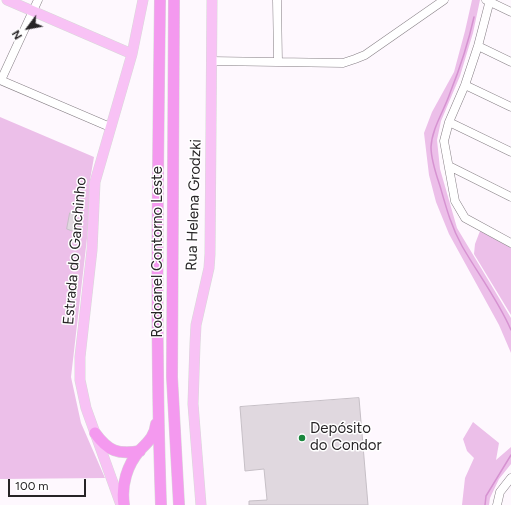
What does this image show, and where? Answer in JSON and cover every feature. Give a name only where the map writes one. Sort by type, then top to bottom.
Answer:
[{"type":"highway","name":"Rodoanel Contorno Leste","points":[[160,0],[157,213],[158,384],[161,505]]},
{"type":"highway","name":"Rodoanel Contorno Leste","points":[[174,0],[172,377],[179,505]]},
{"type":"highway","points":[[124,505],[123,493],[126,477],[131,464],[148,443],[156,427],[158,384]]},
{"type":"highway","points":[[95,433],[103,444],[113,450],[125,453],[140,451]]},
{"type":"main road","points":[[7,0],[132,54]]},
{"type":"main road","name":"Estrada do Ganchinho","points":[[121,505],[83,398],[80,380],[80,357],[91,255],[95,182],[132,54],[143,0]]},
{"type":"main road","name":"Rua Helena Grodzki","points":[[201,505],[194,397],[196,325],[208,273],[210,254],[212,0]]},
{"type":"street","points":[[38,0],[1,80],[110,127]]},
{"type":"street","points":[[277,0],[278,61]]},
{"type":"street","points":[[211,61],[343,62],[355,59],[365,55],[444,0]]},
{"type":"street","points":[[486,0],[490,0],[511,12]]},
{"type":"street","points":[[490,0],[478,46],[465,85],[449,122],[444,141],[455,201],[465,218],[511,243]]},
{"type":"street","points":[[478,46],[511,62]]},
{"type":"street","points":[[465,85],[511,107]]},
{"type":"street","points":[[449,122],[511,152]]},
{"type":"street","points":[[449,166],[511,198]]},
{"type":"street","points":[[497,505],[500,492],[511,478]]},
{"type":"shaded area","points":[[472,0],[480,0],[473,33],[460,76],[441,121],[437,140],[440,169],[457,228],[511,318],[511,353],[499,325],[449,234],[436,202],[429,175],[424,133],[432,112],[454,72]]},
{"type":"shaded area","points":[[0,117],[94,157],[90,180],[89,221],[71,377],[81,423],[105,478],[0,479]]},
{"type":"shaded area","points":[[480,231],[511,248],[511,315],[474,254],[475,244]]},
{"type":"shaded area","points":[[473,422],[499,443],[496,460],[511,447],[511,464],[499,479],[490,498],[489,505],[462,505],[465,478],[474,458],[467,451],[463,439]]},
{"type":"building","points":[[70,213],[76,214],[72,231],[67,229]]},
{"type":"building","name":"Depósito do Condor","points":[[359,398],[368,505],[249,505],[249,501],[267,500],[264,469],[245,471],[240,407]]},
{"type":"waterway","points":[[474,17],[469,37],[448,100],[434,133],[431,152],[435,172],[455,231],[462,246],[500,308],[511,330]]},
{"type":"waterway","points":[[485,505],[486,496],[511,455]]},
{"type":"place","name":"Depósito do Condor","points":[[302,438]]}]
